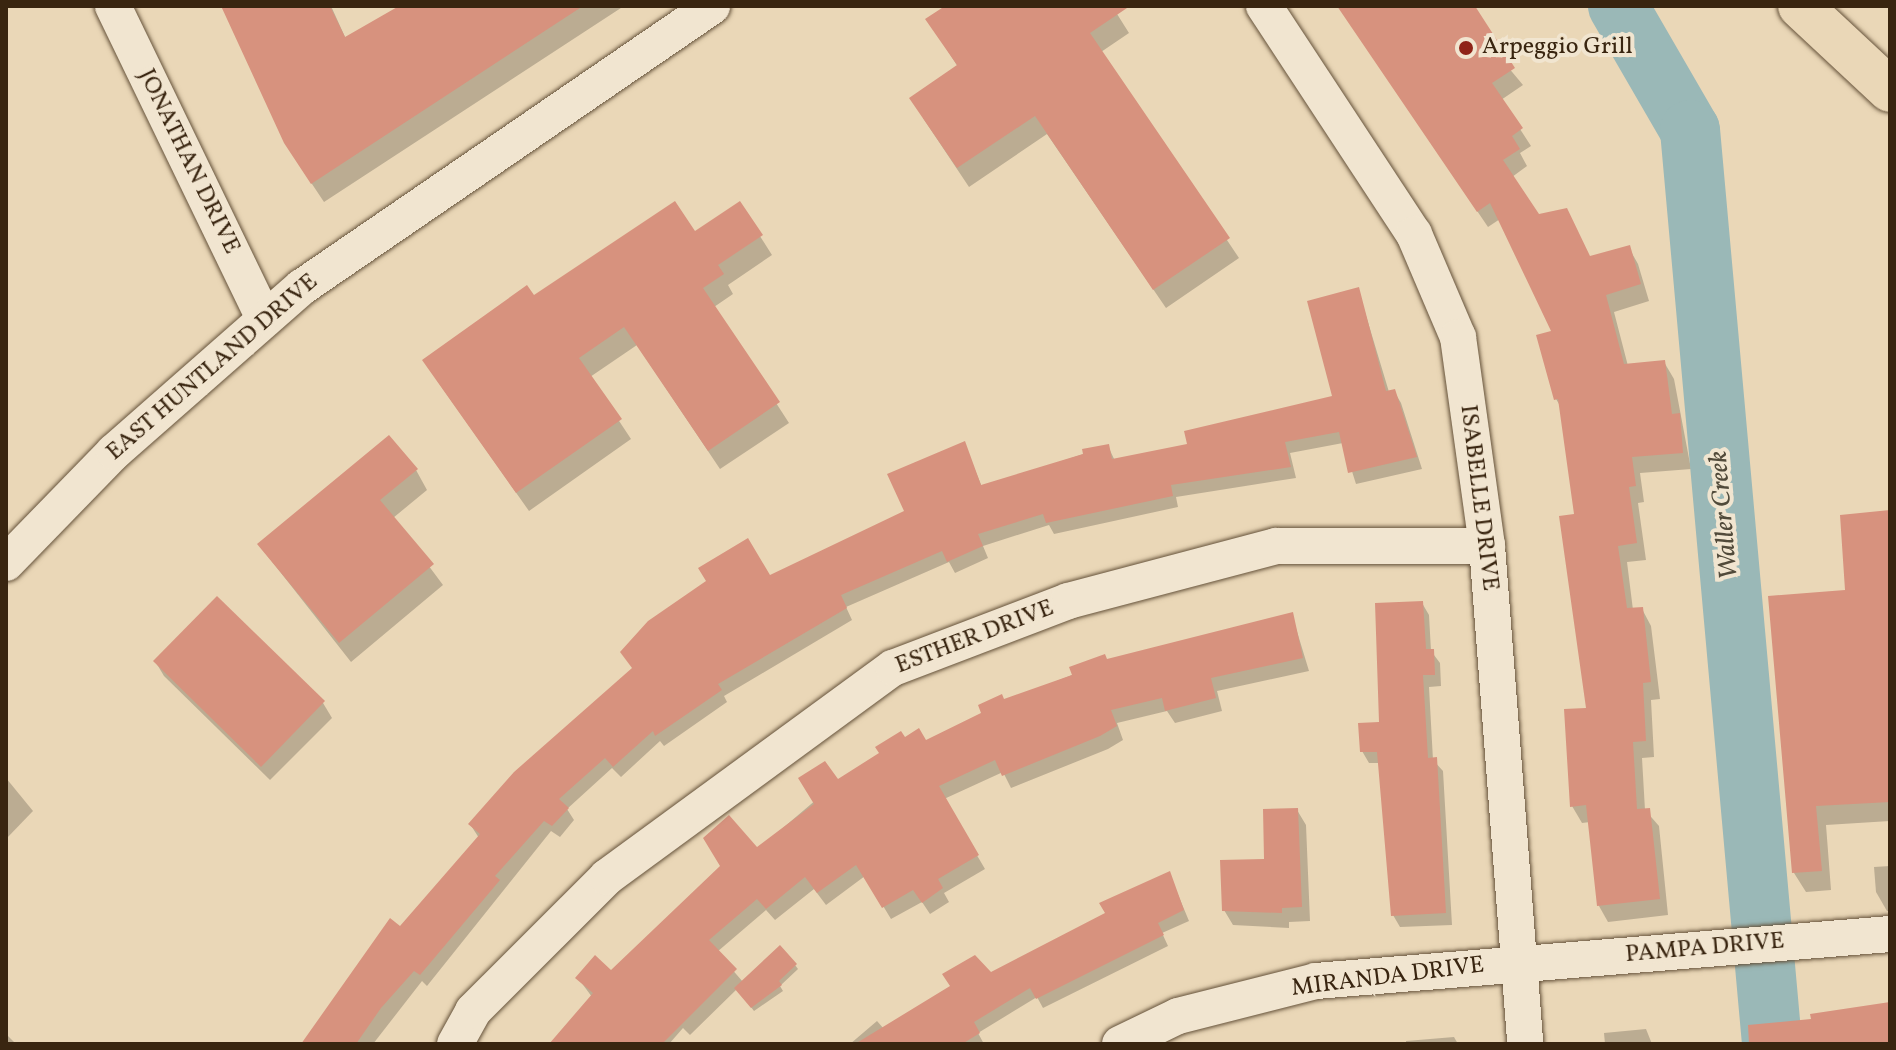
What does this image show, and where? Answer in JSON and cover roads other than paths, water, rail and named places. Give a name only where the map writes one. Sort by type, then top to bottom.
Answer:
[{"type":"main road","points":[[1800,6],[1890,90]]},
{"type":"street","name":"JONATHAN DRIVE","points":[[113,6],[264,318]]},
{"type":"street","name":"EAST HUNTLAND DRIVE","points":[[6,563],[114,452],[264,318],[516,138],[712,6]]},
{"type":"street","name":"ISABELLE DRIVE","points":[[1264,6],[1426,259],[1458,337],[1487,546],[1525,1044]]},
{"type":"street","name":"ESTHER DRIVE","points":[[455,1044],[473,1011],[607,877],[893,668],[1068,601],[1276,546],[1487,546]]},
{"type":"street","name":"PAMPA DRIVE","points":[[1520,963],[1890,934]]},
{"type":"street","name":"MIRANDA DRIVE","points":[[1120,1044],[1178,1016],[1316,981],[1520,963]]},
{"type":"waterway","name":"Waller Creek","points":[[1618,6],[1690,130],[1772,1044]]},
{"type":"place","name":"Arpeggio Grill","points":[[1466,48]]}]
